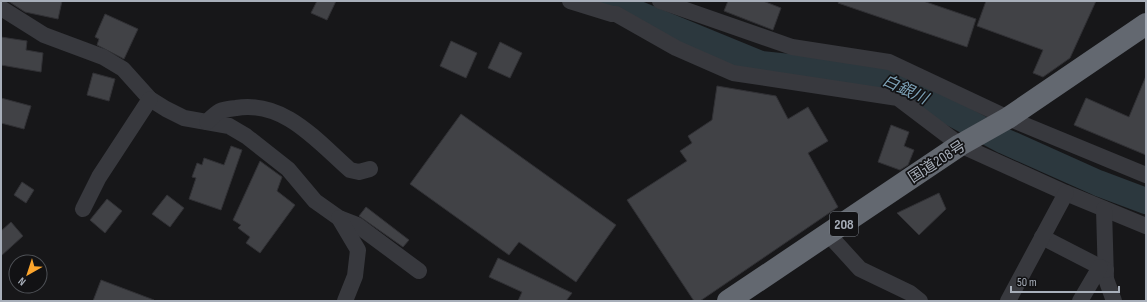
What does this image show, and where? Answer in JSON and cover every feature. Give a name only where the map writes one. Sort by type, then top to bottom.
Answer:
[{"type":"highway","name":"国道208号","points":[[728,301],[960,146],[1008,118],[1146,24]]},
{"type":"street","points":[[570,1],[616,14],[676,48],[732,73],[898,98],[960,146],[1066,193],[1146,226]]},
{"type":"street","points":[[660,1],[792,47],[889,62],[1008,118],[1146,176]]},
{"type":"street","points":[[1,8],[44,35],[103,57],[123,68],[150,99],[184,118],[229,126],[246,136],[288,169],[315,201],[338,218],[357,225],[419,271]]},
{"type":"street","points":[[83,209],[99,177],[150,99]]},
{"type":"street","points":[[207,122],[218,111],[248,106],[265,108],[299,125],[350,170],[359,172],[370,169]]},
{"type":"street","points":[[1008,301],[1066,193]]},
{"type":"street","points":[[1104,209],[1103,269],[1114,301]]},
{"type":"street","points":[[338,218],[358,250],[355,276],[346,301]]},
{"type":"street","points":[[828,234],[860,270],[910,293],[920,301]]},
{"type":"street","points":[[1042,237],[1103,269]]},
{"type":"street","points":[[1080,301],[1103,269]]},
{"type":"building","points":[[8,1],[62,1],[58,19],[25,12]]},
{"type":"building","points":[[317,1],[336,1],[327,20],[311,13]]},
{"type":"building","points":[[728,1],[763,1],[781,8],[773,30],[724,11]]},
{"type":"building","points":[[839,1],[923,1],[976,19],[967,47],[838,3]]},
{"type":"building","points":[[986,1],[1096,1],[1070,58],[1043,77],[1033,73],[1043,50],[977,26]]},
{"type":"building","points":[[105,14],[138,29],[124,59],[97,45],[99,39],[95,37]]},
{"type":"building","points":[[1,37],[27,41],[26,50],[43,53],[41,72],[1,65]]},
{"type":"building","points":[[451,41],[477,53],[466,78],[440,66]]},
{"type":"building","points":[[500,42],[522,53],[510,78],[488,68]]},
{"type":"building","points":[[93,73],[115,79],[109,101],[87,95]]},
{"type":"building","points":[[1146,76],[1146,155],[1074,125],[1086,98],[1129,117]]},
{"type":"building","points":[[717,86],[776,96],[788,119],[808,107],[828,141],[808,153],[838,207],[700,301],[694,301],[627,200],[687,161],[680,151],[692,143],[688,136],[712,120]]},
{"type":"building","points":[[1,98],[31,106],[24,129],[1,123]]},
{"type":"building","points":[[461,114],[616,225],[576,282],[519,242],[509,255],[410,184]]},
{"type":"building","points":[[891,125],[909,132],[904,146],[914,150],[908,165],[900,170],[878,162]]},
{"type":"building","points":[[231,146],[242,150],[221,210],[189,199],[196,178],[192,177],[197,163],[202,165],[204,158],[224,165]]},
{"type":"building","points":[[260,161],[282,177],[277,191],[295,205],[260,253],[246,243],[250,237],[238,228],[241,225],[233,220]]},
{"type":"building","points":[[22,182],[34,190],[26,203],[14,195]]},
{"type":"building","points":[[939,193],[946,209],[919,235],[897,213]]},
{"type":"building","points":[[167,195],[184,208],[170,227],[152,214]]},
{"type":"building","points":[[107,199],[122,211],[105,233],[90,220]]},
{"type":"building","points":[[366,207],[409,240],[403,247],[359,216]]},
{"type":"building","points":[[11,222],[23,236],[1,256],[1,231]]},
{"type":"building","points":[[498,258],[572,293],[566,301],[518,301],[522,292],[489,277]]},
{"type":"building","points":[[101,280],[154,300],[154,301],[93,301]]},
{"type":"waterway","name":"白銀川","points":[[607,1],[761,64],[884,77],[1004,141],[1098,183],[1146,201]]}]
